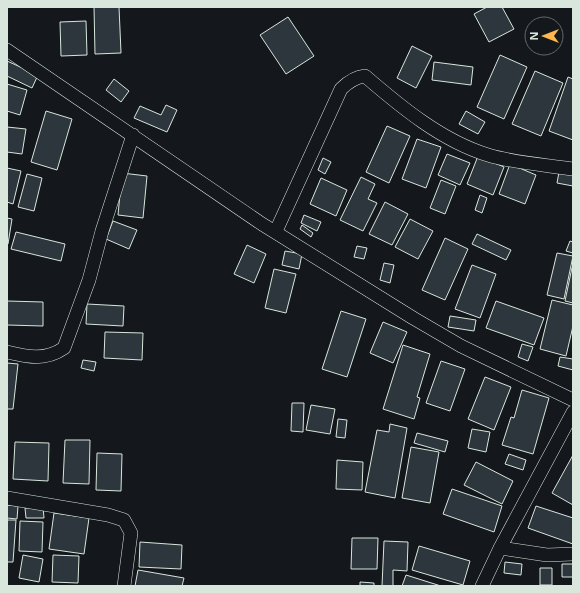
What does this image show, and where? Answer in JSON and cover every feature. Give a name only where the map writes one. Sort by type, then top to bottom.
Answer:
[{"type":"street","points":[[7,50],[276,231],[461,346],[573,400]]},
{"type":"street","points":[[276,231],[341,88],[361,76],[365,76],[392,100],[447,137],[466,146],[489,155],[573,169]]},
{"type":"street","points":[[7,352],[32,358],[46,356],[64,348],[89,280],[102,231],[133,135]]},
{"type":"street","points":[[482,586],[500,548],[573,412]]},
{"type":"street","points":[[7,498],[108,515],[124,520],[131,533],[124,586]]},
{"type":"street","points":[[500,548],[548,555],[573,554]]},
{"type":"building","points":[[94,7],[119,7],[121,53],[95,54]]},
{"type":"building","points":[[487,7],[502,7],[514,29],[489,42],[474,14]]},
{"type":"building","points":[[288,17],[314,56],[286,74],[260,35]]},
{"type":"building","points":[[86,21],[87,55],[61,56],[60,22]]},
{"type":"building","points":[[412,46],[432,56],[416,88],[397,78]]},
{"type":"building","points":[[500,55],[527,67],[504,119],[477,107]]},
{"type":"building","points":[[7,61],[38,75],[32,88],[7,76]]},
{"type":"building","points":[[434,62],[473,67],[471,85],[432,80]]},
{"type":"building","points":[[535,71],[563,83],[541,136],[512,124]]},
{"type":"building","points":[[568,77],[573,79],[573,140],[549,131]]},
{"type":"building","points":[[114,79],[129,91],[121,102],[106,90]]},
{"type":"building","points":[[7,84],[27,90],[20,115],[7,111]]},
{"type":"building","points":[[166,105],[177,110],[167,132],[134,118],[140,106],[161,115]]},
{"type":"building","points":[[46,111],[72,119],[57,170],[31,162]]},
{"type":"building","points":[[466,111],[485,122],[478,134],[459,124]]},
{"type":"building","points":[[387,126],[410,136],[389,183],[366,172]]},
{"type":"building","points":[[7,127],[26,129],[22,154],[7,152]]},
{"type":"building","points":[[417,139],[441,147],[426,188],[402,179]]},
{"type":"building","points":[[447,154],[470,163],[460,185],[438,175]]},
{"type":"building","points":[[478,156],[504,167],[493,195],[467,184]]},
{"type":"building","points":[[323,158],[331,162],[325,174],[318,170]]},
{"type":"building","points":[[510,164],[536,175],[525,204],[499,194]]},
{"type":"building","points":[[7,168],[21,171],[13,204],[7,202]]},
{"type":"building","points":[[559,172],[573,174],[573,186],[557,183]]},
{"type":"building","points":[[122,173],[147,176],[143,218],[118,215]]},
{"type":"building","points":[[27,174],[42,178],[34,211],[18,207]]},
{"type":"building","points":[[361,177],[375,184],[368,199],[377,203],[363,231],[340,220]]},
{"type":"building","points":[[321,178],[347,190],[336,216],[310,204]]},
{"type":"building","points":[[441,180],[456,186],[445,214],[430,208]]},
{"type":"building","points":[[480,195],[487,198],[482,213],[475,210]]},
{"type":"building","points":[[385,202],[408,214],[392,245],[369,234]]},
{"type":"building","points":[[304,215],[321,222],[317,231],[301,223]]},
{"type":"building","points":[[7,218],[12,219],[8,244],[7,243]]},
{"type":"building","points":[[410,219],[433,231],[418,259],[395,247]]},
{"type":"building","points":[[113,221],[137,230],[129,249],[106,239]]},
{"type":"building","points":[[302,225],[313,233],[311,237],[300,229]]},
{"type":"building","points":[[16,232],[65,244],[61,261],[11,249]]},
{"type":"building","points":[[477,234],[511,250],[506,260],[472,244]]},
{"type":"building","points":[[445,238],[468,249],[445,300],[422,290]]},
{"type":"building","points":[[570,241],[573,242],[573,253],[566,251]]},
{"type":"building","points":[[247,245],[266,254],[254,283],[234,274]]},
{"type":"building","points":[[357,246],[367,248],[364,259],[354,257]]},
{"type":"building","points":[[285,251],[302,254],[299,269],[282,265]]},
{"type":"building","points":[[557,253],[573,256],[564,299],[547,295]]},
{"type":"building","points":[[384,263],[394,265],[390,283],[380,280]]},
{"type":"building","points":[[573,263],[573,303],[565,301]]},
{"type":"building","points":[[472,265],[496,274],[480,318],[455,309]]},
{"type":"building","points":[[274,269],[296,274],[286,313],[265,308]]},
{"type":"building","points":[[552,300],[573,305],[573,326],[566,356],[540,349]]},
{"type":"building","points":[[7,301],[43,302],[43,326],[7,325]]},
{"type":"building","points":[[496,301],[544,318],[534,345],[486,328]]},
{"type":"building","points":[[87,304],[124,306],[123,326],[86,324]]},
{"type":"building","points":[[341,311],[366,319],[347,377],[322,369]]},
{"type":"building","points":[[450,316],[476,320],[474,331],[448,327]]},
{"type":"building","points":[[383,322],[407,332],[393,363],[370,353]]},
{"type":"building","points":[[105,332],[143,333],[142,360],[104,358]]},
{"type":"building","points":[[522,344],[533,347],[528,361],[518,357]]},
{"type":"building","points":[[403,345],[430,354],[417,397],[420,398],[414,419],[383,409]]},
{"type":"building","points":[[560,357],[573,359],[573,370],[558,366]]},
{"type":"building","points":[[83,360],[96,362],[94,371],[81,368]]},
{"type":"building","points":[[441,361],[465,369],[450,411],[426,403]]},
{"type":"building","points":[[7,363],[18,364],[13,409],[7,409]]},
{"type":"building","points":[[485,377],[511,387],[494,430],[468,419]]},
{"type":"building","points":[[522,390],[549,398],[533,454],[502,445],[511,417],[514,418]]},
{"type":"building","points":[[292,403],[304,403],[303,432],[291,431]]},
{"type":"building","points":[[311,405],[335,409],[330,434],[306,430]]},
{"type":"building","points":[[338,419],[347,420],[345,438],[336,437]]},
{"type":"building","points":[[390,424],[407,428],[395,498],[365,492],[377,430],[389,432]]},
{"type":"building","points":[[472,429],[490,432],[486,452],[468,448]]},
{"type":"building","points":[[417,433],[448,441],[445,452],[414,443]]},
{"type":"building","points":[[65,440],[90,440],[89,484],[63,483]]},
{"type":"building","points":[[15,442],[49,443],[48,481],[13,479]]},
{"type":"building","points":[[411,447],[439,452],[430,503],[402,498]]},
{"type":"building","points":[[97,453],[122,454],[121,491],[96,490]]},
{"type":"building","points":[[509,454],[526,460],[523,470],[505,464]]},
{"type":"building","points":[[573,455],[573,505],[552,493]]},
{"type":"building","points":[[337,460],[363,462],[362,490],[336,489]]},
{"type":"building","points":[[476,462],[513,481],[502,504],[464,485]]},
{"type":"building","points":[[452,489],[502,506],[494,532],[443,514]]},
{"type":"building","points":[[7,505],[18,506],[17,519],[7,518]]},
{"type":"building","points":[[536,506],[573,518],[573,544],[528,528]]},
{"type":"building","points":[[43,507],[44,518],[26,518],[25,508]]},
{"type":"building","points":[[54,513],[89,518],[84,554],[49,549]]},
{"type":"building","points":[[7,520],[16,520],[13,562],[7,562]]},
{"type":"building","points":[[20,521],[43,522],[42,552],[19,551]]},
{"type":"building","points":[[352,538],[378,538],[377,569],[351,569]]},
{"type":"building","points":[[384,541],[408,542],[407,571],[393,570],[393,586],[382,586]]},
{"type":"building","points":[[140,542],[182,545],[181,569],[139,567]]},
{"type":"building","points":[[419,546],[470,561],[463,585],[412,570]]},
{"type":"building","points":[[23,555],[43,559],[39,582],[19,578]]},
{"type":"building","points":[[53,555],[79,556],[78,583],[52,582]]},
{"type":"building","points":[[505,562],[522,564],[521,575],[504,573]]},
{"type":"building","points":[[562,564],[573,564],[573,577],[562,577]]},
{"type":"building","points":[[540,568],[552,568],[552,585],[540,585]]},
{"type":"building","points":[[138,570],[184,578],[182,586],[135,586]]},
{"type":"building","points":[[406,575],[441,586],[402,586]]},
{"type":"building","points":[[360,582],[374,583],[374,586],[360,586]]}]
